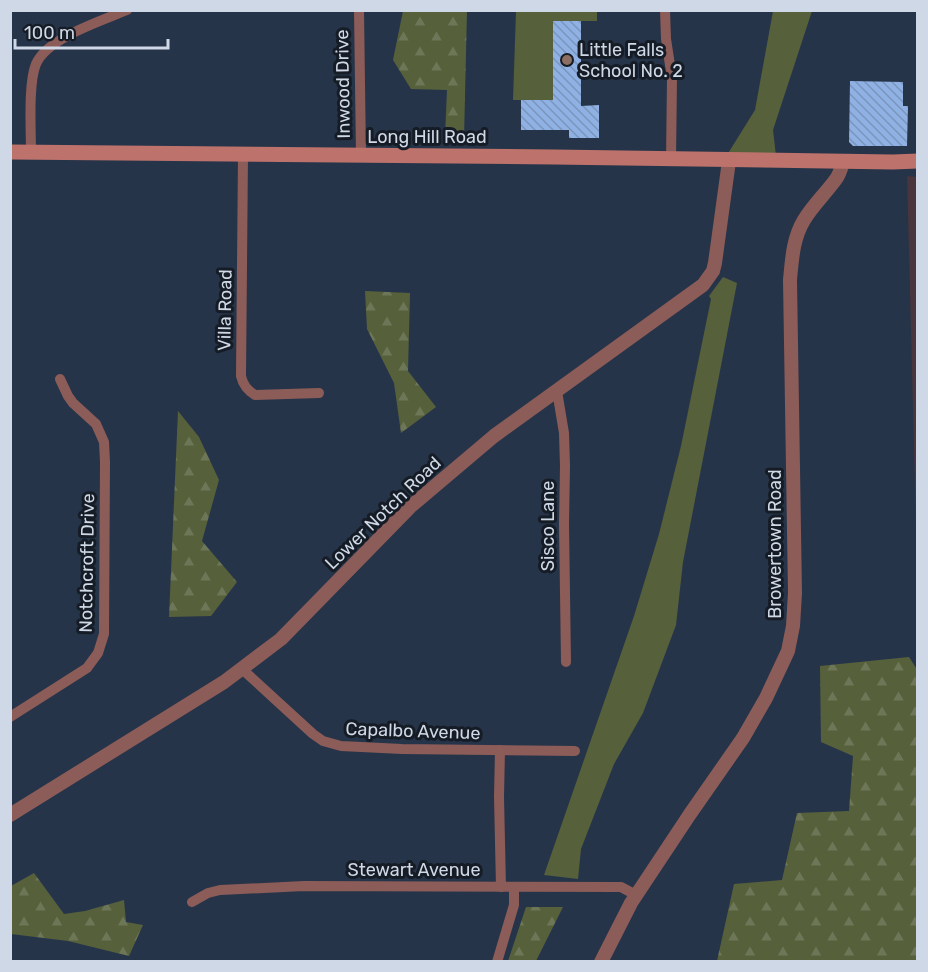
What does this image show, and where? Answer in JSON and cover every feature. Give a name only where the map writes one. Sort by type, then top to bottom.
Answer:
[{"type":"main road","name":"Long Hill Road","points":[[10,153],[918,161]]},
{"type":"street","points":[[31,153],[32,84],[36,63],[44,52],[64,37],[126,10]]},
{"type":"street","name":"Inwood Drive","points":[[358,10],[361,156]]},
{"type":"street","points":[[665,10],[666,39],[672,78],[672,160]]},
{"type":"street","name":"Villa Road","points":[[243,155],[242,382],[250,392],[255,394],[319,393]]},
{"type":"street","name":"Lower Notch Road","points":[[10,815],[242,669],[295,626],[410,507],[494,436],[703,285],[713,272],[715,263],[729,161]]},
{"type":"street","name":"Browertown Road","points":[[601,962],[636,895],[743,738],[766,698],[788,651],[793,626],[795,593],[790,280],[792,253],[795,237],[802,222],[836,179],[844,162]]},
{"type":"street","name":"Notchcroft Drive","points":[[10,717],[87,668],[98,652],[104,634],[104,442],[96,424],[73,403],[60,379]]},
{"type":"street","name":"Sisco Lane","points":[[557,392],[564,433],[566,662]]},
{"type":"street","name":"Capalbo Avenue","points":[[242,669],[313,734],[323,741],[341,747],[575,751]]},
{"type":"street","points":[[500,750],[501,886]]},
{"type":"street","name":"Stewart Avenue","points":[[192,902],[208,893],[220,890],[304,886],[621,887],[636,895]]},
{"type":"street","points":[[497,962],[514,905],[514,887]]},
{"type":"shaded area","points":[[907,176],[918,177],[917,554],[916,525]]},
{"type":"green space","points":[[403,11],[467,11],[464,138],[445,136],[447,90],[411,89],[393,60]]},
{"type":"green space","points":[[516,11],[597,11],[597,21],[553,21],[553,100],[513,100]]},
{"type":"green space","points":[[773,11],[812,11],[773,130],[776,156],[727,155],[755,110]]},
{"type":"green space","points":[[723,277],[737,283],[683,562],[676,625],[643,713],[614,764],[581,849],[578,879],[544,875],[634,616],[659,534],[681,446],[711,299],[709,296]]},
{"type":"green space","points":[[365,291],[410,293],[408,371],[436,407],[401,433],[394,383],[367,329]]},
{"type":"green space","points":[[178,411],[199,437],[219,480],[202,541],[237,582],[211,616],[169,617]]},
{"type":"green space","points":[[909,657],[918,671],[917,961],[717,961],[734,884],[782,880],[797,813],[849,811],[853,756],[821,742],[820,666]]},
{"type":"green space","points":[[34,873],[64,914],[85,911],[124,900],[126,922],[143,925],[129,956],[68,941],[11,934],[11,886]]},
{"type":"green space","points":[[526,907],[563,907],[536,961],[508,961]]},
{"type":"building","name":"Little Falls School No. 2","points":[[553,21],[581,21],[581,106],[599,105],[599,138],[569,138],[569,130],[521,130],[521,100],[553,100]]},
{"type":"building","points":[[850,81],[903,82],[903,106],[908,106],[907,146],[853,146],[849,142]]},
{"type":"place","name":"Little Falls School No. 2","points":[[567,60]]}]
